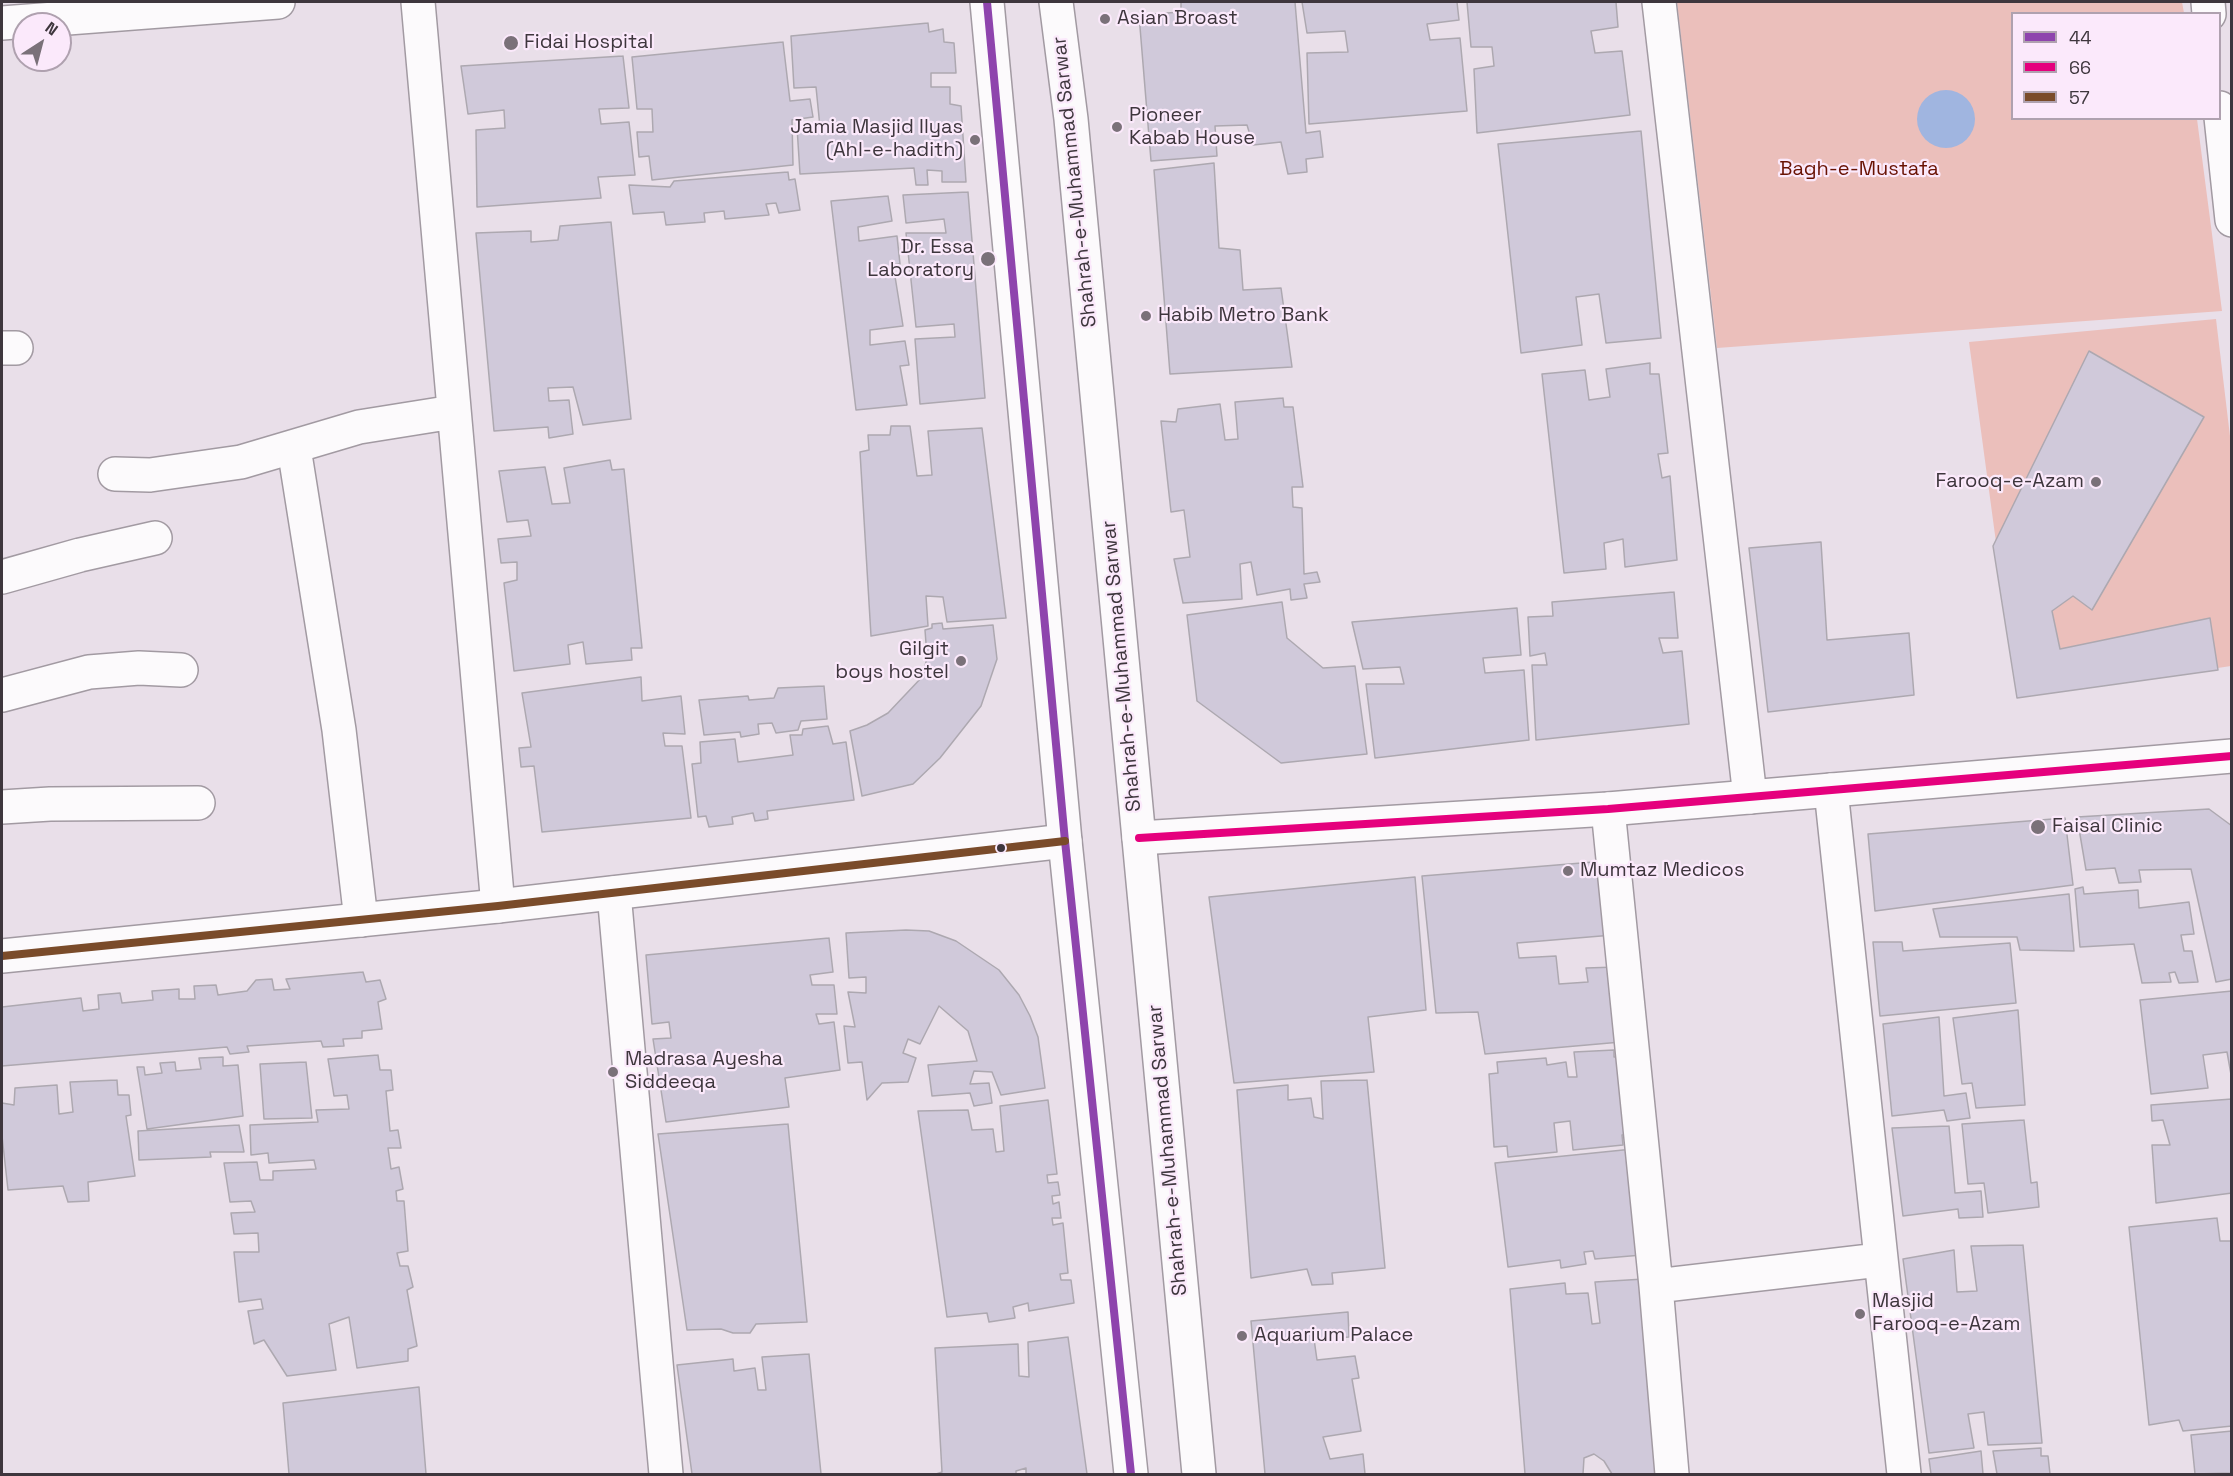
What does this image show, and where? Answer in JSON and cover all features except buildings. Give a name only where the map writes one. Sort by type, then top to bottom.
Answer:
[{"type":"street","points":[[2,24],[278,2]]},
{"type":"street","points":[[418,2],[498,906]]},
{"type":"street","points":[[987,2],[1065,841],[1131,1474]]},
{"type":"street","name":"Shahrah-e-Muhammad Sarwar","points":[[1056,2],[1072,130],[1199,1474]]},
{"type":"street","points":[[1659,2],[1750,797]]},
{"type":"street","points":[[2221,117],[2232,220]]},
{"type":"street","points":[[115,474],[150,475],[241,462],[359,427],[453,412]]},
{"type":"street","points":[[294,448],[339,730],[361,920]]},
{"type":"street","points":[[2,577],[80,555],[155,538]]},
{"type":"street","points":[[2,695],[89,672],[139,668],[181,670]]},
{"type":"street","points":[[1139,838],[1608,809],[2232,756]]},
{"type":"street","points":[[1831,790],[1879,1260],[1904,1474]]},
{"type":"street","points":[[2,807],[50,804],[198,803]]},
{"type":"street","points":[[1608,809],[1656,1286],[1672,1474]]},
{"type":"street","points":[[2,956],[498,906],[1065,841]]},
{"type":"street","points":[[614,893],[666,1474]]},
{"type":"street","points":[[1656,1286],[1879,1260]]},
{"type":"green space","name":"Bagh-e-Mustafa","points":[[1677,2],[2182,2],[2184,12],[2011,12],[2011,120],[2197,120],[2222,311],[1717,348]]},
{"type":"green space","points":[[2216,319],[2232,453],[2231,666],[2017,698],[1969,342]]},
{"type":"water","points":[[1946,90],[1957,92],[1967,98],[1973,108],[1975,119],[1973,130],[1967,140],[1957,146],[1946,148],[1935,146],[1925,140],[1919,130],[1917,119],[1919,108],[1925,98],[1935,92]]},
{"type":"transit line","name":"44","points":[[987,2],[1065,841],[1131,1474]]},
{"type":"transit line","name":"66","points":[[1139,838],[1608,809],[2232,756]]},
{"type":"transit line","name":"57","points":[[2,956],[498,906],[1065,841]]},
{"type":"place","name":"Asian Broast","points":[[1105,19]]},
{"type":"place","name":"Fidai Hospital","points":[[511,43]]},
{"type":"place","name":"Pioneer Kabab House","points":[[1117,127]]},
{"type":"place","name":"Jamia Masjid Ilyas (Ahl-e-hadith)","points":[[975,140]]},
{"type":"place","name":"Dr. Essa Laboratory","points":[[988,259]]},
{"type":"place","name":"Habib Metro Bank","points":[[1146,316]]},
{"type":"place","name":"Farooq-e-Azam","points":[[2096,482]]},
{"type":"place","name":"Gilgit boys hostel","points":[[961,661]]},
{"type":"place","name":"Faisal Clinic","points":[[2038,827]]},
{"type":"place","name":"Mumtaz Medicos","points":[[1568,871]]},
{"type":"place","name":"Madrasa Ayesha Siddeeqa","points":[[613,1072]]},
{"type":"place","name":"Masjid Farooq-e-Azam","points":[[1860,1314]]},
{"type":"place","name":"Aquarium Palace","points":[[1242,1336]]}]
